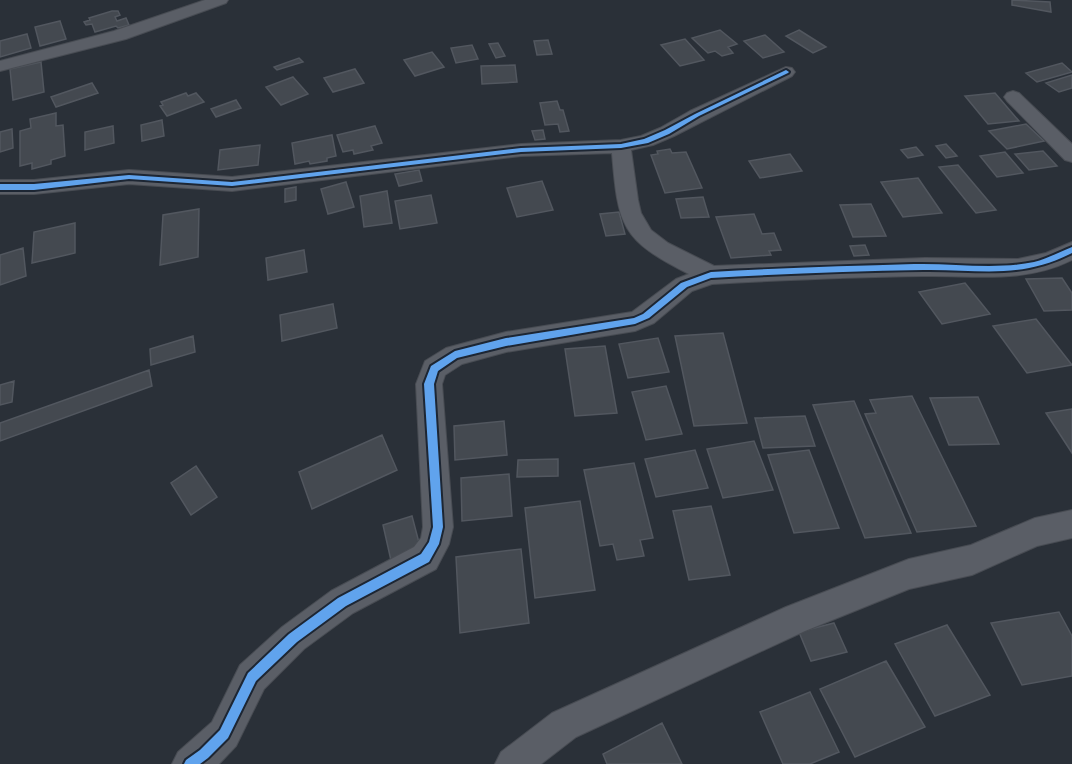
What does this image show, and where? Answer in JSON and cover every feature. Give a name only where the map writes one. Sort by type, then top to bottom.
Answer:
[{"type":"street","points":[[0,66],[120,35],[220,0]]},
{"type":"street","points":[[0,187],[34,187],[129,177],[232,184],[522,150],[621,146],[646,141],[667,132],[697,114],[786,72]]},
{"type":"street","points":[[1013,97],[1072,155]]},
{"type":"street","points":[[621,146],[629,207],[636,227],[653,244],[711,275]]},
{"type":"street","points":[[190,764],[224,734],[252,677],[292,638],[342,602],[424,558],[434,544],[438,527],[429,384],[434,369],[455,355],[506,342],[636,321],[646,316],[684,285],[711,275],[932,267],[1007,270],[1048,261],[1072,250]]},
{"type":"street","points":[[513,764],[564,725],[797,618],[909,574],[972,560],[1035,532],[1072,524]]},
{"type":"building","points":[[1012,0],[1050,2],[1051,12],[1012,5]]},
{"type":"building","points":[[118,11],[120,15],[115,17],[117,21],[126,18],[129,25],[95,32],[92,24],[86,25],[84,22],[90,20],[89,18]]},
{"type":"building","points":[[60,21],[66,39],[40,46],[35,27]]},
{"type":"building","points":[[720,30],[737,44],[728,47],[733,53],[722,56],[715,51],[708,53],[692,38]]},
{"type":"building","points":[[799,30],[826,47],[813,53],[786,36]]},
{"type":"building","points":[[27,34],[31,48],[0,57],[0,41]]},
{"type":"building","points":[[765,35],[784,52],[763,58],[744,41]]},
{"type":"building","points":[[685,39],[704,60],[680,66],[661,45]]},
{"type":"building","points":[[548,40],[552,54],[537,55],[534,41]]},
{"type":"building","points":[[498,43],[505,56],[496,58],[489,44]]},
{"type":"building","points":[[472,45],[478,59],[456,63],[451,48]]},
{"type":"building","points":[[432,52],[444,67],[415,76],[404,60]]},
{"type":"building","points":[[299,58],[303,62],[277,70],[274,67]]},
{"type":"building","points":[[41,62],[44,92],[13,100],[10,69]]},
{"type":"building","points":[[1062,63],[1072,72],[1037,82],[1026,73]]},
{"type":"building","points":[[515,65],[517,82],[482,84],[481,66]]},
{"type":"building","points":[[355,69],[364,83],[333,92],[324,78]]},
{"type":"building","points":[[1072,75],[1072,88],[1059,92],[1046,83]]},
{"type":"building","points":[[293,77],[308,94],[281,105],[266,87]]},
{"type":"building","points":[[92,83],[98,93],[56,107],[51,97]]},
{"type":"building","points":[[186,93],[188,96],[196,93],[204,102],[167,116],[160,106],[163,105],[161,102]]},
{"type":"building","points":[[995,93],[1019,121],[988,124],[965,96]]},
{"type":"building","points":[[236,100],[241,108],[216,117],[211,109]]},
{"type":"building","points":[[557,101],[560,110],[563,110],[569,131],[560,132],[558,124],[545,125],[540,103]]},
{"type":"building","points":[[56,113],[56,126],[63,125],[65,156],[51,160],[51,164],[32,169],[32,163],[20,166],[20,131],[31,128],[30,119]]},
{"type":"building","points":[[162,120],[164,136],[142,141],[141,125]]},
{"type":"building","points":[[1026,124],[1044,141],[1007,149],[989,131]]},
{"type":"building","points":[[113,126],[114,143],[85,150],[85,132]]},
{"type":"building","points":[[375,126],[382,143],[371,146],[373,150],[354,154],[353,150],[343,152],[337,135]]},
{"type":"building","points":[[12,129],[13,148],[0,152],[0,132]]},
{"type":"building","points":[[543,130],[545,139],[535,140],[532,131]]},
{"type":"building","points":[[332,135],[336,156],[327,158],[327,161],[295,164],[292,143]]},
{"type":"building","points":[[946,144],[957,156],[946,158],[936,146]]},
{"type":"building","points":[[260,145],[258,165],[218,170],[220,150]]},
{"type":"building","points":[[916,147],[923,155],[908,158],[901,150]]},
{"type":"building","points":[[670,149],[672,153],[686,152],[702,188],[665,193],[651,155],[658,154],[657,151]]},
{"type":"building","points":[[1043,151],[1057,166],[1029,170],[1015,154]]},
{"type":"building","points":[[1005,152],[1023,173],[997,177],[980,156]]},
{"type":"building","points":[[790,154],[802,171],[760,178],[749,161]]},
{"type":"building","points":[[958,165],[996,210],[976,213],[939,167]]},
{"type":"building","points":[[419,170],[422,181],[399,186],[395,174]]},
{"type":"building","points":[[918,178],[942,213],[903,217],[881,182]]},
{"type":"building","points":[[542,181],[553,210],[517,217],[507,188]]},
{"type":"building","points":[[346,182],[354,207],[328,214],[321,189]]},
{"type":"building","points":[[296,187],[296,200],[285,202],[285,189]]},
{"type":"building","points":[[387,191],[392,223],[364,227],[360,196]]},
{"type":"building","points":[[431,195],[437,223],[400,229],[395,201]]},
{"type":"building","points":[[703,197],[709,217],[681,218],[676,199]]},
{"type":"building","points":[[871,204],[886,236],[853,237],[840,205]]},
{"type":"building","points":[[199,209],[198,257],[160,265],[163,215]]},
{"type":"building","points":[[619,212],[625,234],[606,236],[600,214]]},
{"type":"building","points":[[754,214],[762,234],[774,233],[781,250],[769,251],[771,255],[731,258],[716,217]]},
{"type":"building","points":[[75,223],[75,253],[32,263],[34,232]]},
{"type":"building","points":[[865,245],[869,255],[854,256],[850,246]]},
{"type":"building","points":[[23,248],[26,276],[0,285],[0,255]]},
{"type":"building","points":[[304,250],[307,272],[268,280],[266,258]]},
{"type":"building","points":[[1062,278],[1072,293],[1072,310],[1044,311],[1026,279]]},
{"type":"building","points":[[965,283],[990,314],[942,324],[919,292]]},
{"type":"building","points":[[333,304],[337,328],[282,341],[280,315]]},
{"type":"building","points":[[1036,319],[1072,365],[1027,373],[993,326]]},
{"type":"building","points":[[723,333],[747,423],[694,426],[675,336]]},
{"type":"building","points":[[193,336],[195,352],[151,365],[150,349]]},
{"type":"building","points":[[658,338],[669,372],[628,378],[619,344]]},
{"type":"building","points":[[605,346],[617,413],[575,416],[565,349]]},
{"type":"building","points":[[149,370],[152,386],[0,441],[0,423]]},
{"type":"building","points":[[14,381],[12,402],[0,405],[0,385]]},
{"type":"building","points":[[666,386],[682,434],[646,440],[632,392]]},
{"type":"building","points":[[912,396],[976,526],[917,532],[865,414],[876,413],[870,400]]},
{"type":"building","points":[[978,397],[999,444],[949,445],[930,398]]},
{"type":"building","points":[[854,401],[911,533],[865,538],[813,405]]},
{"type":"building","points":[[1072,409],[1072,453],[1046,413]]},
{"type":"building","points":[[805,416],[815,446],[763,448],[755,418]]},
{"type":"building","points":[[504,421],[507,455],[455,460],[454,426]]},
{"type":"building","points":[[382,435],[397,470],[312,509],[299,472]]},
{"type":"building","points":[[754,441],[773,490],[723,498],[707,449]]},
{"type":"building","points":[[695,450],[708,488],[656,497],[645,459]]},
{"type":"building","points":[[809,450],[839,528],[794,533],[768,455]]},
{"type":"building","points":[[558,459],[558,476],[517,477],[518,460]]},
{"type":"building","points":[[634,463],[653,538],[640,540],[644,556],[617,560],[613,544],[600,546],[584,470]]},
{"type":"building","points":[[196,466],[217,497],[191,515],[171,483]]},
{"type":"building","points":[[509,474],[512,516],[462,521],[461,478]]},
{"type":"building","points":[[580,501],[595,590],[535,598],[525,508]]},
{"type":"building","points":[[711,506],[730,575],[689,580],[673,511]]},
{"type":"building","points":[[412,516],[422,554],[392,565],[383,525]]},
{"type":"building","points":[[521,549],[529,623],[460,633],[456,557]]},
{"type":"building","points":[[1059,612],[1072,636],[1072,676],[1022,685],[991,623]]},
{"type":"building","points":[[834,623],[847,652],[811,661],[799,632]]},
{"type":"building","points":[[947,625],[990,695],[935,716],[895,644]]},
{"type":"building","points":[[886,661],[925,727],[855,757],[820,689]]},
{"type":"building","points":[[810,692],[839,752],[810,764],[783,764],[760,712]]},
{"type":"building","points":[[662,723],[682,764],[607,764],[603,754]]},
{"type":"cycle path","points":[[0,187],[34,187],[129,177],[232,184],[521,150],[621,146],[646,141],[667,132],[786,72]]},
{"type":"cycle path","points":[[190,764],[224,734],[252,677],[293,638],[342,602],[425,558],[434,544],[438,527],[429,384],[434,369],[455,355],[506,342],[635,321],[646,316],[684,285],[711,275],[925,267],[1018,268],[1036,265],[1072,250]]}]
